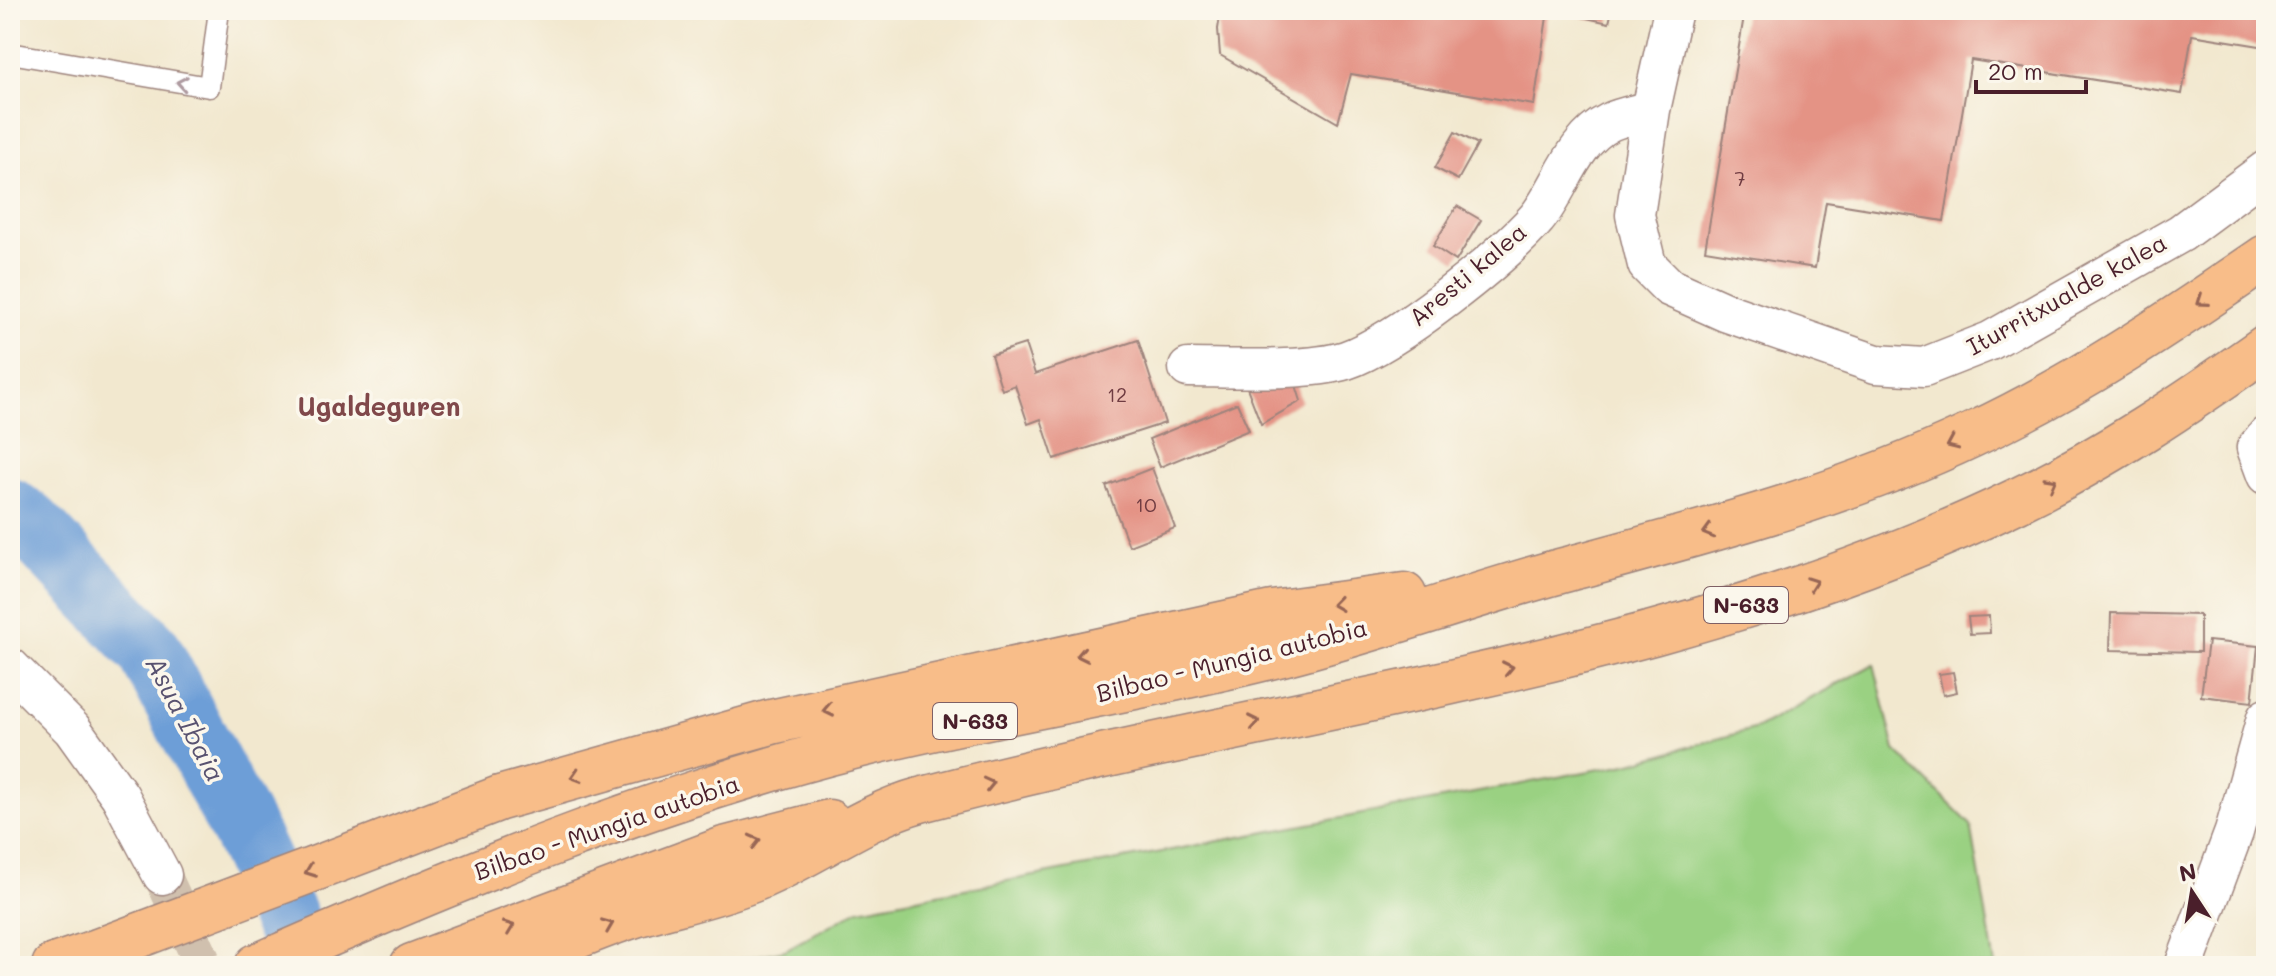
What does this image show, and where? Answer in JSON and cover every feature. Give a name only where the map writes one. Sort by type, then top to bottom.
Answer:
[{"type":"highway","name":"Bilbao - Mungia autobia","points":[[257,966],[408,901],[587,830],[852,748],[1277,656],[1552,573],[1790,508],[1872,479],[1973,435],[2068,387],[2154,334],[2266,257]]},
{"type":"highway","name":"N-633","points":[[424,960],[724,849],[1177,739],[1539,661],[1681,625],[1797,589],[1908,548],[2018,500],[2152,424],[2266,347]]},
{"type":"highway","points":[[54,966],[500,798],[771,722],[1272,613],[1552,573]]},
{"type":"highway","points":[[510,966],[627,917],[750,881],[913,802]]},
{"type":"street","points":[[1651,110],[1673,10]]},
{"type":"street","name":"Iturritxualde kalea","points":[[1651,110],[1635,215],[1647,265],[1669,287],[1725,312],[1876,364],[1924,367],[1990,341],[2181,233],[2266,170]]},
{"type":"street","name":"Aresti kalea","points":[[1188,368],[1275,367],[1344,361],[1388,340],[1512,243],[1538,216],[1580,147],[1609,123],[1651,110]]},
{"type":"street","points":[[2266,436],[2256,448],[2266,475]]},
{"type":"street","points":[[10,667],[72,729],[120,796],[162,875]]},
{"type":"street","points":[[2184,966],[2238,819],[2266,718]]},
{"type":"lane","points":[[10,53],[209,87],[219,10]]},
{"type":"green space","points":[[1874,664],[1895,750],[1971,825],[1995,966],[710,966],[785,950],[859,909],[1627,764],[1757,728]]},
{"type":"building","points":[[1221,10],[1548,10],[1534,105],[1351,74],[1338,123],[1220,55],[1218,29]]},
{"type":"building","points":[[1551,10],[1612,10],[1609,23]]},
{"type":"building","points":[[1745,10],[2266,10],[2266,47],[2192,35],[2182,94],[1971,60],[1944,221],[1826,202],[1815,268],[1705,250]]},
{"type":"building","points":[[1455,132],[1478,144],[1458,180],[1435,168]]},
{"type":"building","points":[[1457,206],[1481,220],[1456,261],[1433,246]]},
{"type":"building","points":[[1138,340],[1165,423],[1054,459],[1041,419],[1028,424],[1015,385],[1002,390],[991,355],[1025,344],[1035,374]]},
{"type":"building","points":[[1295,382],[1301,401],[1261,424],[1246,385]]},
{"type":"building","points":[[1237,403],[1249,430],[1160,467],[1149,439]]},
{"type":"building","points":[[1152,468],[1175,528],[1129,546],[1106,486]]},
{"type":"building","points":[[2111,613],[2200,615],[2200,652],[2110,650]]},
{"type":"building","points":[[1989,616],[1990,633],[1970,634],[1968,617]]},
{"type":"building","points":[[2208,641],[2258,646],[2252,702],[2201,696]]},
{"type":"building","points":[[1953,672],[1957,692],[1943,695],[1939,674]]},
{"type":"waterway","name":"Asua Ibaia","points":[[10,511],[30,525],[149,650],[245,833],[307,966]]},
{"type":"tunnel","points":[[162,875],[204,966]]},
{"type":"district","name":"Ugaldeguren","points":[[379,407]]}]
